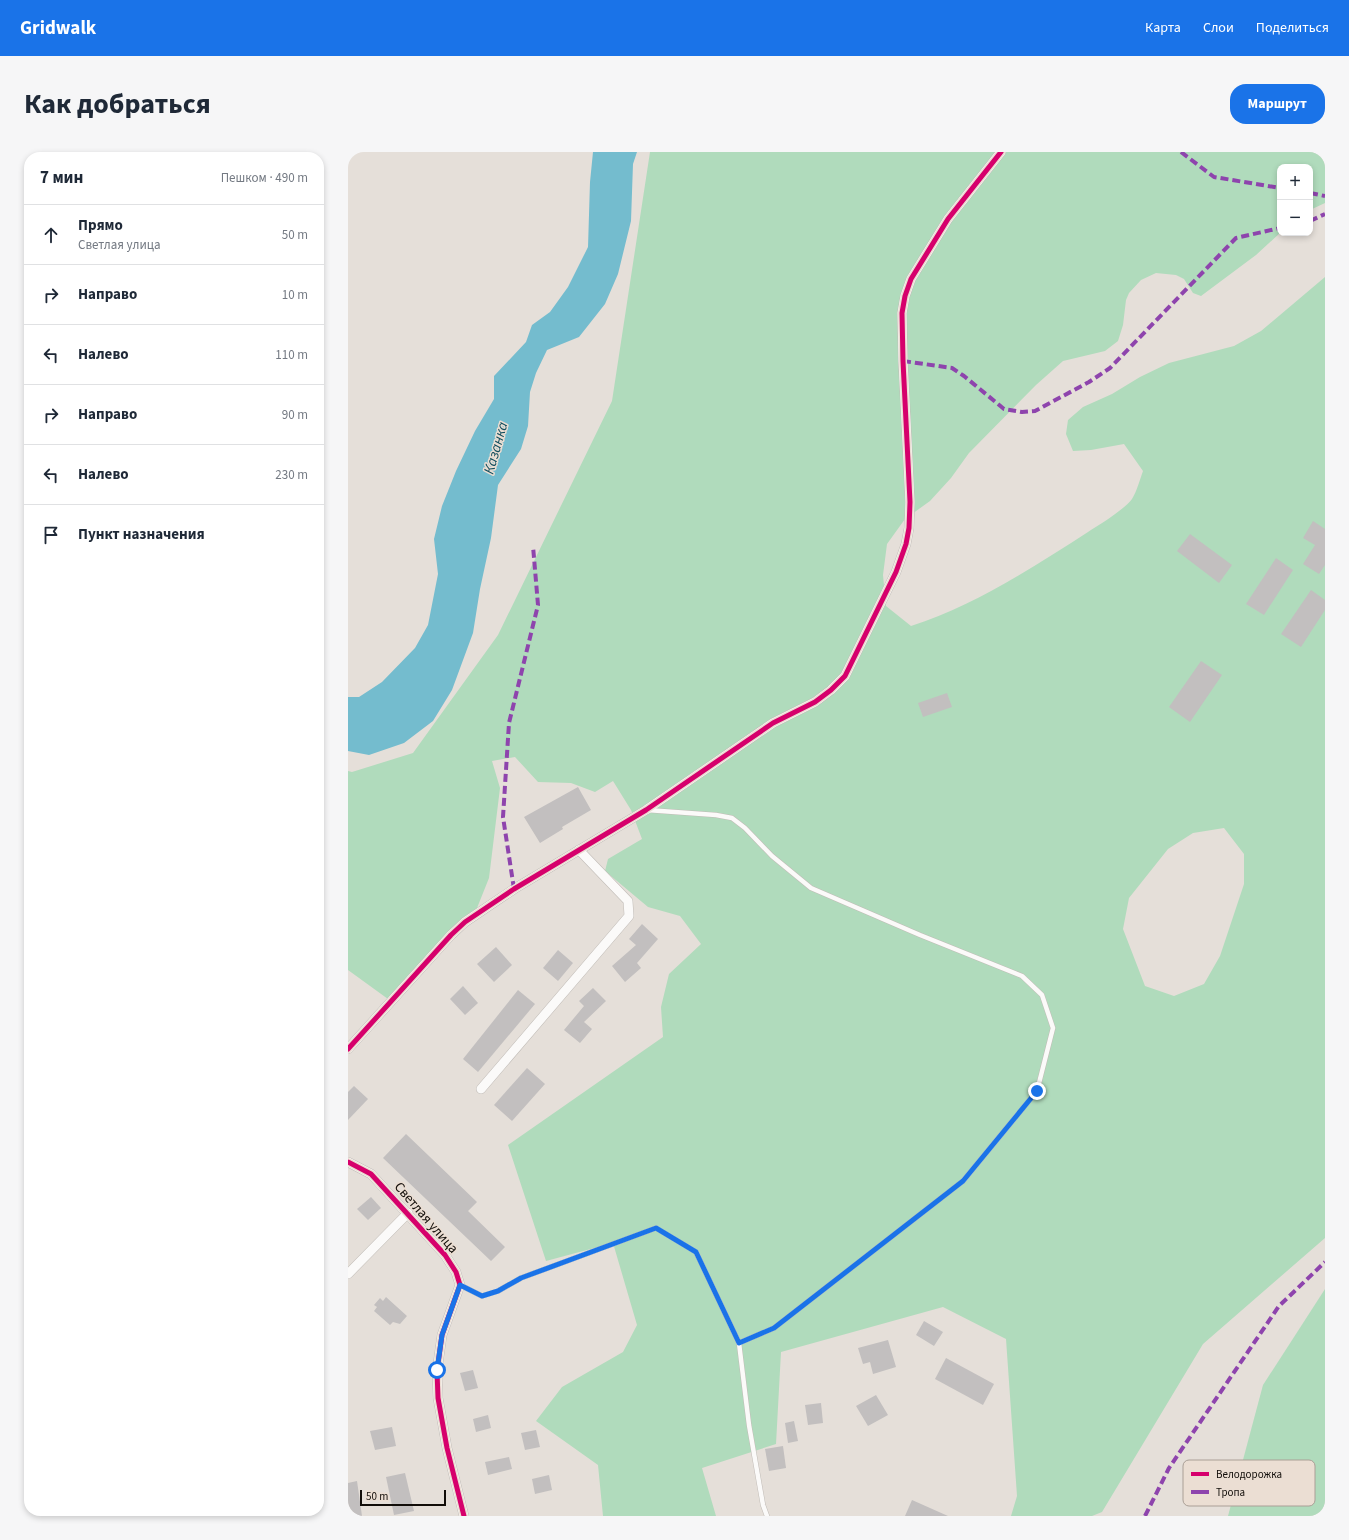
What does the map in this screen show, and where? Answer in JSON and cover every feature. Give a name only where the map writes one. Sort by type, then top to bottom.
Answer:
[{"type":"street","points":[[348,1049],[465,922],[514,889],[646,810],[773,723],[814,702],[832,690],[846,676],[896,572],[909,528],[910,502],[902,313],[905,296],[912,279],[948,219],[1002,152]]},
{"type":"street","points":[[481,1089],[629,916],[628,901],[579,850]]},
{"type":"street","name":"Светлая улица","points":[[348,1162],[371,1174],[408,1213],[445,1255],[456,1272],[460,1285]]},
{"type":"street","points":[[348,1274],[408,1213]]},
{"type":"street","points":[[460,1285],[442,1335],[437,1370],[438,1398],[447,1448],[464,1516]]},
{"type":"lane","points":[[646,810],[716,815],[732,818],[745,828],[772,856],[811,888],[920,936],[1022,976],[1042,995],[1053,1028],[1037,1091],[963,1181],[774,1328],[739,1343]]},
{"type":"lane","points":[[460,1285],[482,1296],[498,1291],[521,1278],[656,1228],[696,1252],[739,1343],[749,1425],[763,1505],[767,1516]]},
{"type":"green space","points":[[650,152],[1325,152],[1325,203],[1313,209],[1313,164],[1277,164],[1277,236],[1256,255],[1201,296],[1193,293],[1184,279],[1176,275],[1156,273],[1141,280],[1129,293],[1126,300],[1123,325],[1118,341],[1105,351],[1063,361],[1036,385],[969,453],[951,478],[930,501],[905,519],[887,544],[883,575],[886,606],[911,626],[934,618],[980,597],[1046,559],[1112,517],[1129,503],[1134,496],[1143,471],[1124,444],[1091,450],[1073,451],[1066,434],[1068,420],[1083,407],[1112,394],[1140,377],[1169,363],[1234,346],[1261,331],[1325,277],[1325,1238],[1203,1344],[1102,1512],[1092,1516],[1011,1516],[1017,1496],[1006,1339],[943,1307],[781,1352],[776,1444],[702,1468],[716,1516],[603,1516],[598,1465],[536,1421],[562,1387],[623,1352],[637,1325],[613,1243],[546,1261],[508,1145],[663,1037],[661,1007],[669,974],[701,944],[680,916],[648,907],[605,871],[608,859],[642,839],[631,810],[613,781],[595,792],[571,783],[538,782],[515,757],[492,761],[500,788],[489,878],[477,908],[449,932],[388,999],[348,970],[348,771],[352,772],[413,753],[498,635],[612,401]],"holes":[[[1224,828],[1244,854],[1244,884],[1220,956],[1204,984],[1174,996],[1145,986],[1123,929],[1129,898],[1168,849],[1193,833]]]},
{"type":"green space","points":[[1325,1289],[1325,1516],[1228,1516],[1231,1506],[1315,1506],[1315,1460],[1243,1460],[1263,1385]]},
{"type":"water","name":"Казанка","points":[[593,152],[637,152],[633,164],[631,221],[618,274],[605,304],[579,337],[547,350],[536,373],[530,392],[528,426],[521,449],[498,485],[491,538],[480,589],[473,633],[452,690],[433,721],[404,743],[369,755],[348,751],[348,697],[359,697],[382,682],[415,648],[428,625],[438,574],[434,539],[442,506],[456,471],[475,431],[494,399],[494,376],[526,342],[532,325],[550,312],[568,287],[588,247],[590,182]]},
{"type":"building","points":[[1313,521],[1325,529],[1325,565],[1319,574],[1303,564],[1315,545],[1303,538]]},
{"type":"building","points":[[1190,534],[1232,565],[1219,583],[1177,551]]},
{"type":"building","points":[[1276,558],[1293,570],[1264,615],[1246,604]]},
{"type":"building","points":[[1311,590],[1325,600],[1325,610],[1301,647],[1281,634]]},
{"type":"building","points":[[1201,661],[1222,675],[1190,722],[1169,707]]},
{"type":"building","points":[[947,693],[952,707],[923,717],[918,703]]},
{"type":"building","points":[[578,787],[591,810],[562,827],[563,829],[540,843],[524,817]]},
{"type":"building","points":[[642,924],[658,939],[637,963],[641,968],[625,982],[612,966],[636,945],[629,939]]},
{"type":"building","points":[[496,947],[512,965],[494,982],[477,964]]},
{"type":"building","points":[[558,950],[573,963],[558,981],[543,968]]},
{"type":"building","points":[[463,986],[478,1003],[465,1015],[450,999]]},
{"type":"building","points":[[593,988],[606,1001],[584,1022],[592,1029],[580,1043],[564,1030],[584,1006],[579,1001]]},
{"type":"building","points":[[518,990],[535,1004],[478,1072],[463,1059]]},
{"type":"building","points":[[527,1068],[545,1084],[512,1121],[494,1105]]},
{"type":"building","points":[[354,1086],[368,1099],[348,1120],[348,1092]]},
{"type":"building","points":[[406,1134],[477,1202],[468,1211],[505,1247],[491,1261],[383,1158]]},
{"type":"building","points":[[371,1197],[381,1208],[368,1220],[357,1209]]},
{"type":"building","points":[[386,1297],[407,1316],[400,1324],[393,1322],[390,1325],[374,1311],[377,1307],[374,1305],[380,1298],[383,1301]]},
{"type":"building","points":[[924,1321],[943,1332],[934,1346],[916,1335]]},
{"type":"building","points":[[888,1340],[896,1367],[873,1374],[870,1362],[863,1364],[858,1348]]},
{"type":"building","points":[[946,1358],[994,1384],[983,1405],[935,1379]]},
{"type":"building","points":[[473,1370],[478,1388],[465,1391],[460,1373]]},
{"type":"building","points":[[876,1395],[888,1415],[868,1426],[856,1406]]},
{"type":"building","points":[[821,1403],[823,1423],[808,1425],[805,1405]]},
{"type":"building","points":[[488,1415],[491,1428],[476,1432],[473,1419]]},
{"type":"building","points":[[794,1421],[798,1441],[788,1443],[785,1423]]},
{"type":"building","points":[[392,1427],[396,1446],[375,1450],[370,1431]]},
{"type":"building","points":[[536,1430],[540,1447],[525,1450],[521,1433]]},
{"type":"building","points":[[783,1446],[786,1468],[769,1471],[765,1449]]},
{"type":"building","points":[[509,1457],[512,1469],[488,1475],[485,1462]]},
{"type":"building","points":[[405,1473],[414,1511],[394,1515],[386,1477]]},
{"type":"building","points":[[549,1475],[552,1490],[535,1494],[532,1479]]},
{"type":"building","points":[[357,1481],[362,1516],[348,1516],[348,1483]]},
{"type":"building","points":[[912,1500],[948,1516],[905,1516]]},
{"type":"marked path","points":[[1181,152],[1214,177],[1277,188]]},
{"type":"marked path","points":[[1313,194],[1325,196]]},
{"type":"marked path","points":[[1313,220],[1325,214]]},
{"type":"marked path","points":[[903,361],[952,368],[1004,409],[1022,412],[1035,411],[1089,382],[1110,368],[1236,238],[1277,229]]},
{"type":"marked path","points":[[514,889],[503,817],[509,723],[538,605],[533,546]]},
{"type":"marked path","points":[[1145,1516],[1169,1468],[1279,1306],[1325,1262]]},
{"type":"cycle path","points":[[348,1049],[451,935],[465,922],[514,889],[646,810],[773,723],[815,702],[831,690],[845,676],[896,572],[906,544],[909,528],[910,502],[902,313],[905,296],[911,279],[948,219],[1001,152]]},
{"type":"cycle path","points":[[348,1162],[371,1174],[445,1255],[456,1272],[460,1285],[442,1335],[437,1371],[438,1398],[447,1448],[464,1516]]},
{"type":"route","points":[[437,1370],[442,1335],[460,1285],[482,1296],[498,1291],[521,1278],[656,1228],[696,1252],[739,1343],[774,1328],[963,1181],[1037,1091]]}]
